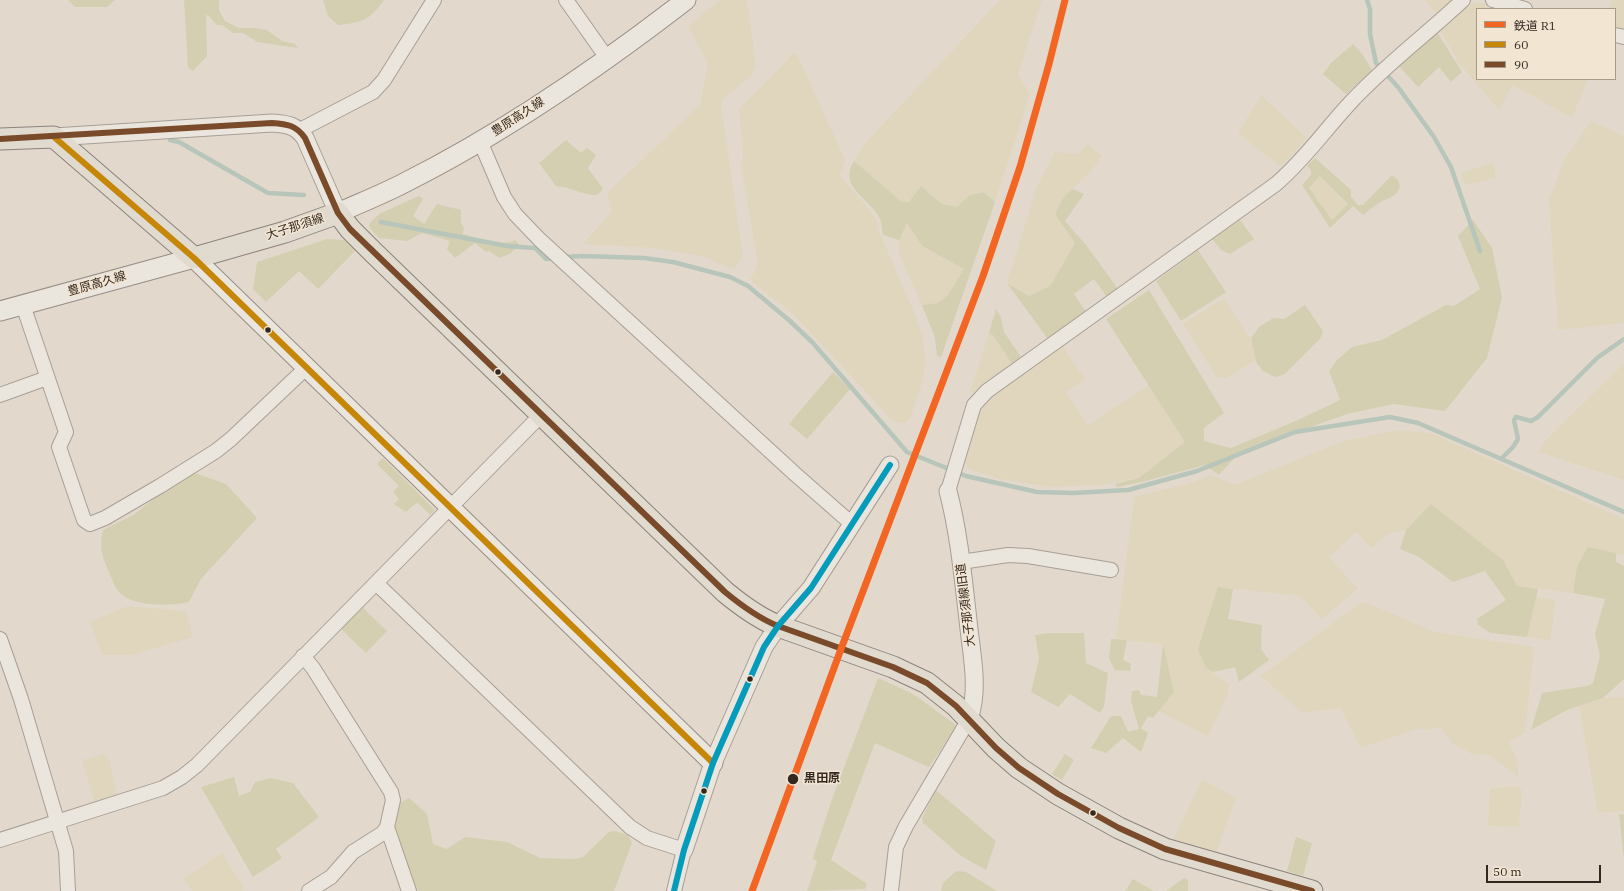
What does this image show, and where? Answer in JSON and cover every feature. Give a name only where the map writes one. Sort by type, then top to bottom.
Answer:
[{"type":"main road","name":"豊原高久線","points":[[338,213],[403,184],[480,141],[607,58],[686,0]]},
{"type":"main road","points":[[0,139],[54,137],[194,258],[712,764]]},
{"type":"main road","name":"大子那須線","points":[[194,258],[285,232],[338,213],[350,229],[374,253],[725,592],[763,620],[911,674],[942,694],[969,719],[996,748],[1019,768],[1058,794],[1119,828],[1165,849],[1312,891]]},
{"type":"main road","name":"豊原高久線","points":[[0,311],[194,258]]},
{"type":"street","points":[[300,130],[373,92],[384,80],[434,0]]},
{"type":"street","points":[[566,0],[607,58]]},
{"type":"street","points":[[950,487],[974,405],[987,391],[1276,184],[1296,167],[1350,103],[1376,77],[1463,0]]},
{"type":"street","points":[[1493,0],[1521,8]]},
{"type":"street","points":[[54,137],[272,123],[288,124],[300,130],[305,138],[338,213]]},
{"type":"street","points":[[480,141],[507,202],[540,240],[795,474],[852,524]]},
{"type":"street","points":[[23,305],[66,432],[58,447],[84,520],[90,524],[105,518],[216,450],[231,439],[306,368]]},
{"type":"street","points":[[0,395],[47,378]]},
{"type":"street","points":[[0,840],[157,790],[182,777],[197,765],[542,414]]},
{"type":"street","points":[[674,891],[684,850],[712,764],[764,647],[778,626],[811,588],[890,465]]},
{"type":"street","name":"大子那須線旧道","points":[[950,487],[961,562],[975,682],[973,709],[969,719]]},
{"type":"street","points":[[961,562],[1008,555],[1028,556],[1111,570]]},
{"type":"street","points":[[376,583],[630,827],[647,838],[684,850]]},
{"type":"street","points":[[0,639],[21,699],[66,851],[68,891]]},
{"type":"street","points":[[303,656],[313,668],[390,792],[393,800],[387,827],[382,833],[354,852],[331,877],[309,891]]},
{"type":"street","points":[[891,891],[896,847],[906,826],[969,719]]},
{"type":"street","points":[[387,827],[409,891]]},
{"type":"shaded area","points":[[68,0],[115,0],[107,7],[75,7]]},
{"type":"shaded area","points":[[184,0],[219,0],[219,10],[225,21],[239,28],[267,30],[282,41],[295,44],[298,48],[257,42],[243,33],[233,33],[222,25],[217,25],[209,16],[206,15],[207,56],[193,71],[188,68]]},
{"type":"shaded area","points":[[323,0],[384,0],[374,12],[365,19],[354,23],[338,25],[328,16]]},
{"type":"shaded area","points":[[720,0],[747,0],[756,65],[751,76],[724,98],[721,104],[743,256],[734,270],[702,256],[653,248],[583,244],[612,211],[607,193],[700,105],[708,64],[688,26]]},
{"type":"shaded area","points":[[1000,0],[1042,0],[1018,75],[1030,94],[995,202],[984,192],[970,195],[957,207],[942,204],[927,190],[909,202],[902,202],[854,161],[866,142]]},
{"type":"shaded area","points":[[1425,0],[1453,0],[1437,14]]},
{"type":"shaded area","points":[[1612,0],[1624,0],[1624,29],[1616,26],[1616,8],[1609,8]]},
{"type":"shaded area","points":[[1477,2],[1504,8],[1476,8],[1476,80],[1588,80],[1572,118],[1513,85],[1499,110],[1458,62],[1440,30],[1465,6]]},
{"type":"shaded area","points":[[1437,32],[1462,72],[1451,82],[1439,67],[1418,87],[1399,66]]},
{"type":"shaded area","points":[[1353,44],[1363,55],[1372,70],[1346,94],[1323,74],[1331,63]]},
{"type":"shaded area","points":[[793,54],[797,54],[845,160],[840,176],[870,210],[877,222],[878,229],[922,334],[926,362],[922,383],[910,419],[904,423],[893,421],[792,313],[750,280],[756,268],[757,259],[741,166],[743,154],[739,109]]},
{"type":"shaded area","points":[[1261,95],[1307,138],[1281,167],[1238,133]]},
{"type":"shaded area","points":[[1591,121],[1624,136],[1624,323],[1558,330],[1549,200],[1565,158]]},
{"type":"shaded area","points":[[566,140],[581,153],[587,148],[596,155],[588,168],[603,189],[597,195],[586,194],[556,186],[539,163]]},
{"type":"shaded area","points":[[1088,144],[1102,156],[1093,169],[1063,198],[1055,214],[1075,243],[1050,286],[1029,296],[1007,283],[1037,186],[1055,152],[1077,154]]},
{"type":"shaded area","points":[[1315,158],[1351,190],[1351,197],[1358,205],[1363,205],[1392,175],[1398,180],[1400,187],[1395,195],[1373,207],[1363,215],[1353,206],[1330,228],[1302,185],[1311,175],[1311,170],[1307,166]],"holes":[[[1320,176],[1348,204],[1332,220],[1309,188]]]},
{"type":"shaded area","points":[[854,161],[902,202],[909,202],[921,186],[942,204],[957,207],[970,195],[984,192],[995,202],[941,357],[937,356],[935,338],[922,305],[938,303],[948,295],[964,269],[922,246],[907,223],[899,240],[883,235],[881,221],[876,212],[852,186],[850,170]]},
{"type":"shaded area","points":[[1493,162],[1496,178],[1465,185],[1461,173]]},
{"type":"shaded area","points":[[1320,176],[1348,205],[1332,220],[1309,188]]},
{"type":"shaded area","points":[[1072,189],[1084,194],[1065,221],[1086,245],[1118,289],[1107,297],[1094,279],[1074,294],[1086,312],[1048,339],[1007,283],[1029,296],[1050,286],[1075,243],[1055,214],[1063,198]]},
{"type":"shaded area","points":[[419,196],[423,199],[413,216],[424,224],[437,204],[461,210],[461,223],[464,228],[463,234],[497,242],[510,242],[515,240],[519,244],[511,253],[500,258],[489,251],[486,252],[475,243],[455,258],[447,249],[450,241],[422,233],[407,241],[379,238],[369,227],[370,223],[379,214]]},
{"type":"shaded area","points":[[1240,220],[1254,239],[1230,254],[1221,250],[1212,239]]},
{"type":"shaded area","points":[[1473,220],[1492,248],[1502,298],[1487,358],[1445,411],[1394,404],[1347,414],[1239,453],[1219,475],[1205,465],[1142,482],[1117,487],[1115,484],[1139,478],[1185,442],[1106,319],[1149,290],[1224,413],[1204,428],[1204,441],[1231,448],[1298,420],[1340,400],[1329,371],[1337,360],[1352,347],[1382,340],[1446,305],[1454,306],[1480,289],[1458,236]]},
{"type":"shaded area","points":[[907,223],[922,246],[964,269],[948,295],[939,303],[922,305],[899,254],[899,240]]},
{"type":"shaded area","points":[[327,239],[344,240],[356,250],[318,289],[299,271],[266,302],[253,289],[257,262]]},
{"type":"shaded area","points":[[1198,250],[1226,292],[1181,321],[1156,281]]},
{"type":"shaded area","points":[[1224,298],[1253,343],[1256,360],[1227,378],[1217,378],[1183,324]]},
{"type":"shaded area","points":[[1305,305],[1323,331],[1320,339],[1285,374],[1276,377],[1263,371],[1257,364],[1251,338],[1259,327],[1273,318],[1284,319]]},
{"type":"shaded area","points":[[996,309],[1001,317],[1004,332],[1021,357],[1012,364],[993,335],[989,333]]},
{"type":"shaded area","points":[[989,333],[993,335],[1012,364],[973,393],[970,392]]},
{"type":"shaded area","points":[[1062,346],[1085,379],[1066,392],[1088,425],[1149,385],[1185,442],[1139,478],[1101,485],[1050,487],[1000,479],[971,470],[963,463],[979,414],[987,401]]},
{"type":"shaded area","points":[[1624,363],[1624,480],[1538,452],[1545,441]]},
{"type":"shaded area","points":[[833,372],[850,389],[807,439],[789,424]]},
{"type":"shaded area","points":[[1397,430],[1431,433],[1624,519],[1624,555],[1588,547],[1577,566],[1573,593],[1517,586],[1503,560],[1431,504],[1406,530],[1390,533],[1371,548],[1356,532],[1329,557],[1358,589],[1322,619],[1300,596],[1218,587],[1206,668],[1229,684],[1228,694],[1208,736],[1158,711],[1174,692],[1163,644],[1116,639],[1134,497],[1187,484],[1211,475],[1235,485],[1343,441]]},
{"type":"shaded area","points":[[383,458],[435,510],[430,515],[418,503],[406,512],[394,504],[399,499],[393,492],[399,486],[377,464]]},
{"type":"shaded area","points":[[189,471],[226,484],[257,518],[201,579],[189,602],[163,605],[144,603],[127,598],[117,589],[105,561],[101,546],[103,530],[135,514]]},
{"type":"shaded area","points":[[1431,504],[1503,560],[1517,586],[1538,589],[1527,637],[1491,633],[1478,625],[1477,619],[1506,600],[1485,571],[1453,582],[1419,557],[1400,549],[1406,530]]},
{"type":"shaded area","points":[[1588,547],[1616,553],[1616,562],[1624,566],[1624,679],[1603,698],[1567,710],[1531,730],[1542,693],[1587,686],[1593,683],[1600,656],[1595,634],[1605,599],[1573,593],[1577,566]]},
{"type":"shaded area","points":[[1218,587],[1233,589],[1228,619],[1262,625],[1261,649],[1269,660],[1239,682],[1235,667],[1213,672],[1206,668],[1198,649]]},
{"type":"shaded area","points":[[1536,597],[1556,600],[1550,641],[1527,637]]},
{"type":"shaded area","points":[[1363,601],[1435,632],[1534,647],[1525,733],[1509,742],[1517,760],[1519,777],[1488,754],[1474,755],[1453,744],[1440,727],[1427,730],[1420,728],[1361,748],[1340,708],[1303,713],[1261,676]]},
{"type":"shaded area","points":[[128,606],[186,611],[193,637],[132,655],[102,655],[90,622]]},
{"type":"shaded area","points":[[362,607],[387,631],[366,653],[341,629]]},
{"type":"shaded area","points":[[1049,633],[1084,633],[1086,663],[1108,673],[1104,707],[1100,713],[1070,694],[1058,707],[1031,692],[1039,659],[1035,635]]},
{"type":"shaded area","points":[[1111,639],[1127,640],[1123,660],[1131,664],[1130,671],[1115,670],[1109,658]]},
{"type":"shaded area","points":[[1163,644],[1174,692],[1153,718],[1148,716],[1141,728],[1148,733],[1141,752],[1123,738],[1106,753],[1091,748],[1111,716],[1121,716],[1128,732],[1139,729],[1131,701],[1132,691],[1139,690],[1141,695],[1157,697]]},
{"type":"shaded area","points":[[878,678],[913,694],[956,725],[954,731],[929,767],[875,743],[831,860],[867,884],[865,889],[807,891],[817,862],[813,858],[831,802]]},
{"type":"shaded area","points":[[1624,697],[1624,811],[1598,813],[1579,707],[1603,698]]},
{"type":"shaded area","points":[[104,754],[110,761],[117,795],[94,801],[82,760]]},
{"type":"shaded area","points":[[1065,754],[1074,760],[1062,780],[1052,774]]},
{"type":"shaded area","points":[[234,777],[239,796],[250,792],[255,782],[270,778],[293,783],[319,817],[276,849],[282,858],[253,877],[201,787]]},
{"type":"shaded area","points":[[1202,779],[1236,798],[1216,854],[1187,846],[1173,840]]},
{"type":"shaded area","points":[[1518,786],[1522,791],[1519,827],[1488,826],[1490,789]]},
{"type":"shaded area","points":[[936,790],[996,841],[986,870],[961,856],[923,823],[922,818]]},
{"type":"shaded area","points":[[409,798],[427,814],[433,844],[447,849],[465,837],[507,842],[540,858],[575,859],[583,857],[609,832],[615,831],[628,835],[632,843],[614,891],[414,891],[390,828],[395,805]]},
{"type":"shaded area","points":[[1619,814],[1624,814],[1624,859]]},
{"type":"shaded area","points":[[1296,837],[1312,843],[1303,876],[1287,871]]},
{"type":"shaded area","points":[[222,853],[245,889],[242,891],[192,891],[183,879]]},
{"type":"shaded area","points":[[956,871],[966,872],[997,891],[941,891],[943,883]]},
{"type":"shaded area","points":[[1184,878],[1188,880],[1188,891],[1166,891]]},
{"type":"shaded area","points":[[1133,879],[1154,891],[1125,891]]},
{"type":"waterway","points":[[1367,0],[1370,9],[1370,34],[1376,63],[1398,87],[1434,137],[1451,167],[1480,251]]},
{"type":"waterway","points":[[170,140],[179,142],[268,193],[304,195]]},
{"type":"waterway","points":[[381,222],[507,246],[535,248],[546,259],[555,258]]},
{"type":"waterway","points":[[564,257],[582,256],[644,258],[673,262],[730,277],[748,286],[790,321],[813,343],[907,452],[966,476],[1037,492],[1073,493],[1128,490],[1197,471],[1295,432],[1390,417],[1418,423],[1624,512]]},
{"type":"waterway","points":[[1501,459],[1513,447],[1518,439],[1514,420],[1516,417],[1531,421],[1538,417],[1597,358],[1624,339]]},
{"type":"rail line","name":"R1","points":[[752,891],[841,649],[983,276],[1020,167],[1049,64],[1065,0]]},
{"type":"transit line","name":"90","points":[[0,139],[272,123],[287,125],[295,128],[305,138],[338,213],[350,229],[725,592],[738,602],[771,623],[893,667],[927,683],[956,706],[996,748],[1019,768],[1058,794],[1119,828],[1165,849],[1312,891]]},
{"type":"transit line","name":"60","points":[[54,137],[194,258],[713,763]]},
{"type":"transit line","points":[[674,891],[684,850],[713,763],[764,647],[778,626],[811,588],[890,465]]},
{"type":"place","name":"黒田原","points":[[793,779]]}]
